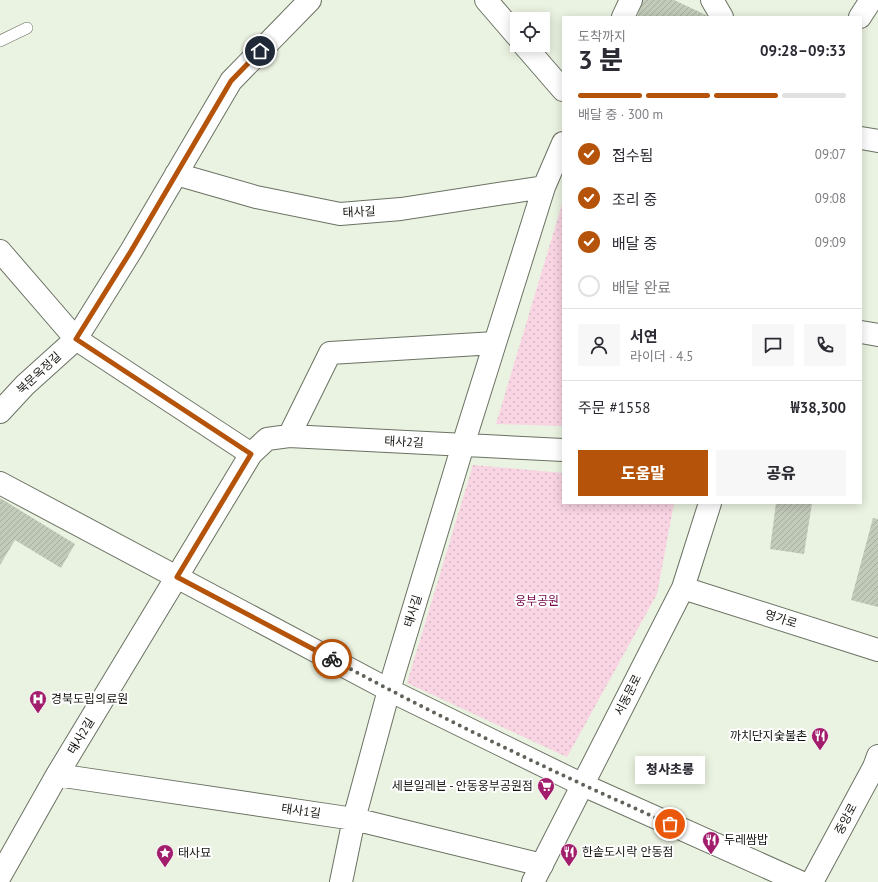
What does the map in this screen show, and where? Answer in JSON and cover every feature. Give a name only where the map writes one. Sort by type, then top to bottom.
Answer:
[{"type":"street","name":"북문옥정길","points":[[0,412],[25,385],[76,339],[131,251],[231,81],[310,0]]},
{"type":"street","points":[[486,0],[510,28]]},
{"type":"street","points":[[623,16],[631,0]]},
{"type":"street","points":[[712,0],[721,16]]},
{"type":"street","points":[[861,16],[870,0]]},
{"type":"street","points":[[530,52],[562,89]]},
{"type":"street","points":[[862,138],[878,140]]},
{"type":"street","name":"태사길","points":[[341,882],[354,819],[389,690],[463,445],[544,187],[562,145]]},
{"type":"street","name":"태사길","points":[[176,174],[256,197],[340,214],[401,209],[544,187]]},
{"type":"street","points":[[0,251],[76,339],[251,454]]},
{"type":"street","points":[[862,332],[878,335]]},
{"type":"street","points":[[289,436],[330,353],[495,343]]},
{"type":"street","name":"태사2길","points":[[0,876],[58,775],[251,454],[267,439],[289,436],[562,450]]},
{"type":"street","points":[[0,483],[389,690],[583,785],[800,882]]},
{"type":"street","name":"서동문로","points":[[537,874],[683,588],[710,504]]},
{"type":"street","name":"영가로","points":[[683,588],[878,650]]},
{"type":"street","name":"중앙로","points":[[812,882],[877,764]]},
{"type":"street","name":"태사1길","points":[[58,775],[354,819],[537,874]]},
{"type":"lane","points":[[0,41],[27,28]]},
{"type":"green space","points":[[562,204],[562,426],[496,424]]},
{"type":"green space","name":"웅부공원","points":[[473,465],[562,473],[562,504],[674,504],[657,594],[567,757],[407,683]]},
{"type":"building","points":[[643,0],[674,0],[707,16],[637,16]]},
{"type":"building","points":[[0,498],[75,544],[61,568],[15,540],[0,565]]},
{"type":"building","points":[[776,504],[812,504],[804,554],[770,549]]},
{"type":"building","points":[[873,518],[878,519],[878,607],[851,600]]},
{"type":"way so far","points":[[332,659],[389,690],[583,785],[670,824]]},
{"type":"place","name":"경북도립의료원","points":[[38,714]]},
{"type":"place","name":"까치단지숯불촌","points":[[820,751]]},
{"type":"place","name":"세븐일레븐 - 안동웅부공원점","points":[[546,801]]},
{"type":"place","name":"청사초롱","points":[[670,824]]},
{"type":"place","name":"두레쌈밥","points":[[711,855]]},
{"type":"place","name":"한솥도시락 안동점","points":[[569,867]]},
{"type":"place","name":"태사묘","points":[[165,868]]},
{"type":"route","points":[[260,51],[231,81],[131,251],[76,339],[251,454],[177,577],[332,659]]}]
